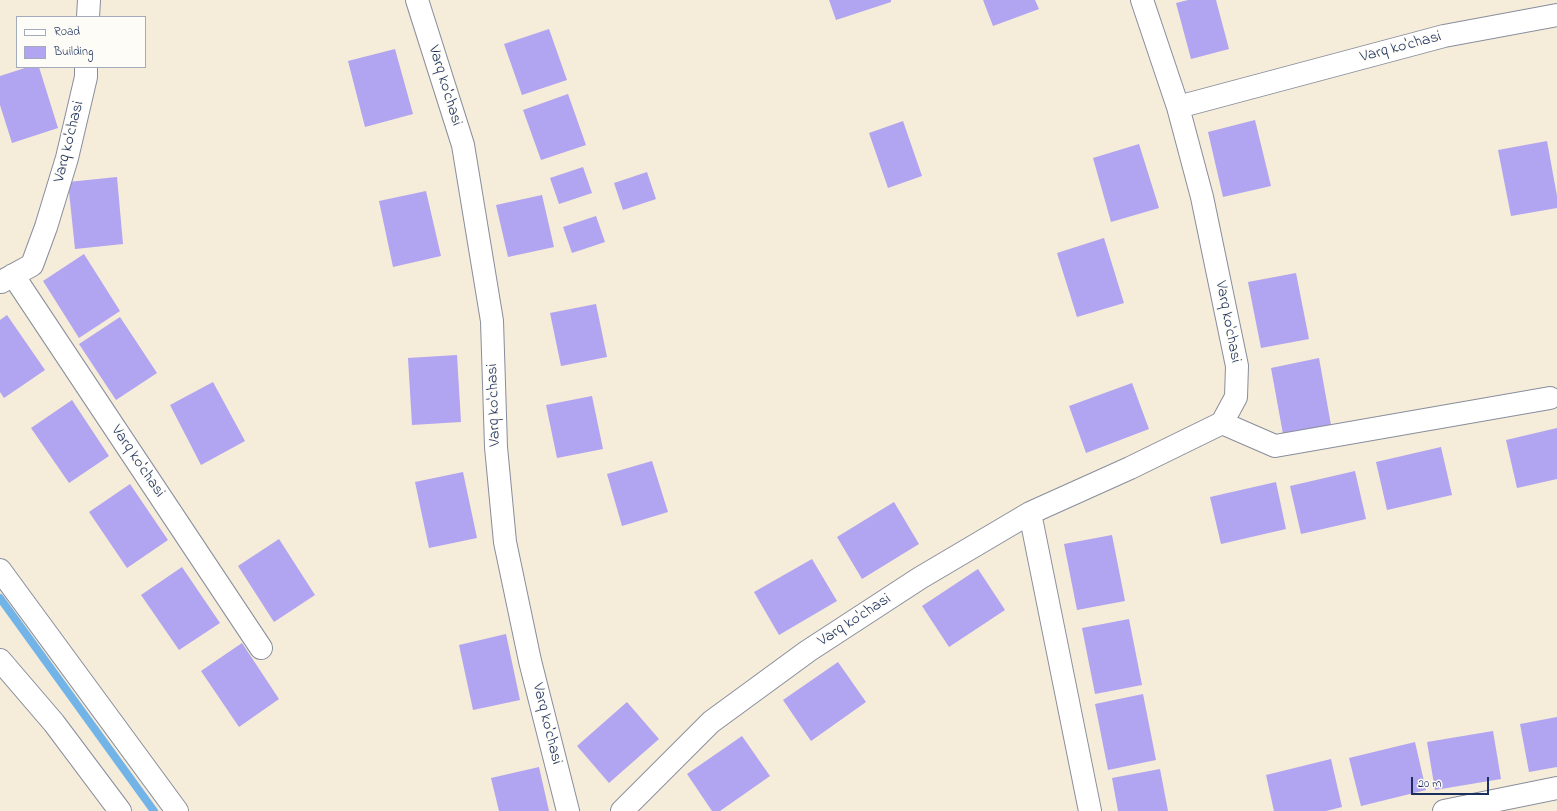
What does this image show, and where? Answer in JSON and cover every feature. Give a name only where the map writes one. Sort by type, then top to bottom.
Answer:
[{"type":"street","points":[[88,16],[89,0]]},
{"type":"street","name":"Varq ko'chasi","points":[[417,0],[462,145],[492,321],[496,447],[505,542],[530,661],[568,811]]},
{"type":"street","name":"Varq ko'chasi","points":[[622,811],[712,722],[795,661],[920,578],[1030,513],[1130,468],[1222,423],[1236,397],[1237,366],[1202,197],[1178,107],[1142,0]]},
{"type":"street","name":"Varq ko'chasi","points":[[1178,107],[1444,36],[1557,15]]},
{"type":"street","name":"Varq ko'chasi","points":[[86,68],[86,77],[67,158],[32,265],[7,279],[261,648]]},
{"type":"street","points":[[1222,423],[1275,446],[1550,398]]},
{"type":"street","points":[[1030,513],[1090,811]]},
{"type":"street","points":[[0,570],[177,811]]},
{"type":"street","points":[[0,660],[54,723],[120,811]]},
{"type":"street","points":[[1444,811],[1557,788]]},
{"type":"building","points":[[829,0],[891,0],[891,2],[836,20]]},
{"type":"building","points":[[983,0],[1035,0],[1039,9],[993,26]]},
{"type":"building","points":[[1188,0],[1216,0],[1229,49],[1191,59],[1176,3]]},
{"type":"building","points":[[549,29],[567,80],[522,95],[504,44]]},
{"type":"building","points":[[395,49],[413,114],[365,127],[348,61]]},
{"type":"building","points":[[25,68],[39,68],[58,128],[12,143],[0,105],[0,76]]},
{"type":"building","points":[[568,94],[586,145],[541,160],[523,110]]},
{"type":"building","points":[[1255,120],[1271,186],[1223,197],[1208,132]]},
{"type":"building","points":[[903,121],[922,176],[888,188],[869,133]]},
{"type":"building","points":[[1547,141],[1557,196],[1557,208],[1511,216],[1498,150]]},
{"type":"building","points":[[1139,144],[1159,208],[1111,222],[1093,158]]},
{"type":"building","points":[[583,167],[592,193],[559,204],[550,178]]},
{"type":"building","points":[[647,172],[656,199],[623,210],[614,183]]},
{"type":"building","points":[[117,177],[123,244],[75,249],[68,182]]},
{"type":"building","points":[[426,191],[441,256],[393,267],[379,201]]},
{"type":"building","points":[[542,195],[554,247],[508,257],[496,205]]},
{"type":"building","points":[[596,216],[605,242],[572,253],[563,227]]},
{"type":"building","points":[[1104,238],[1124,303],[1077,317],[1057,253]]},
{"type":"building","points":[[84,254],[120,311],[79,338],[43,281]]},
{"type":"building","points":[[1296,273],[1309,339],[1261,348],[1248,282]]},
{"type":"building","points":[[596,304],[607,357],[561,366],[550,313]]},
{"type":"building","points":[[7,315],[45,370],[4,398],[0,392],[0,320]]},
{"type":"building","points":[[120,317],[157,373],[116,400],[79,344]]},
{"type":"building","points":[[457,355],[461,422],[412,425],[408,358]]},
{"type":"building","points":[[1319,358],[1331,425],[1283,434],[1271,368]]},
{"type":"building","points":[[213,382],[245,441],[201,465],[170,405]]},
{"type":"building","points":[[1132,383],[1149,429],[1086,453],[1069,406]]},
{"type":"building","points":[[592,396],[603,449],[557,458],[546,405]]},
{"type":"building","points":[[72,400],[109,456],[69,483],[31,428]]},
{"type":"building","points":[[1557,428],[1557,479],[1517,488],[1506,440]]},
{"type":"building","points":[[1441,447],[1452,495],[1387,510],[1376,462]]},
{"type":"building","points":[[652,461],[668,512],[622,526],[607,474]]},
{"type":"building","points":[[1355,471],[1366,519],[1301,534],[1290,486]]},
{"type":"building","points":[[463,472],[477,538],[429,548],[415,482]]},
{"type":"building","points":[[1276,482],[1286,529],[1221,544],[1210,497]]},
{"type":"building","points":[[130,484],[168,540],[127,568],[89,512]]},
{"type":"building","points":[[894,502],[919,544],[862,579],[837,537]]},
{"type":"building","points":[[1112,535],[1125,601],[1077,610],[1064,544]]},
{"type":"building","points":[[279,539],[315,595],[274,622],[238,566]]},
{"type":"building","points":[[812,559],[837,601],[779,635],[754,592]]},
{"type":"building","points":[[182,567],[220,623],[179,650],[141,595]]},
{"type":"building","points":[[978,569],[1005,610],[949,647],[922,606]]},
{"type":"building","points":[[1129,619],[1142,685],[1095,694],[1082,628]]},
{"type":"building","points":[[506,634],[520,700],[473,710],[459,645]]},
{"type":"building","points":[[242,643],[279,699],[239,727],[201,671]]},
{"type":"building","points":[[838,662],[866,702],[811,741],[783,700]]},
{"type":"building","points":[[1143,694],[1156,760],[1108,770],[1095,704]]},
{"type":"building","points":[[627,702],[659,739],[609,783],[577,746]]},
{"type":"building","points":[[1557,717],[1557,767],[1529,772],[1520,724]]},
{"type":"building","points":[[1493,731],[1501,779],[1435,790],[1427,742]]},
{"type":"building","points":[[742,736],[770,776],[720,811],[712,811],[687,774]]},
{"type":"building","points":[[1415,742],[1426,790],[1361,806],[1349,758]]},
{"type":"building","points":[[1331,759],[1342,807],[1326,811],[1274,811],[1266,775]]},
{"type":"building","points":[[539,767],[549,811],[499,811],[491,778]]},
{"type":"building","points":[[1160,769],[1168,811],[1118,811],[1112,778]]},
{"type":"waterway","points":[[0,598],[154,811]]}]
